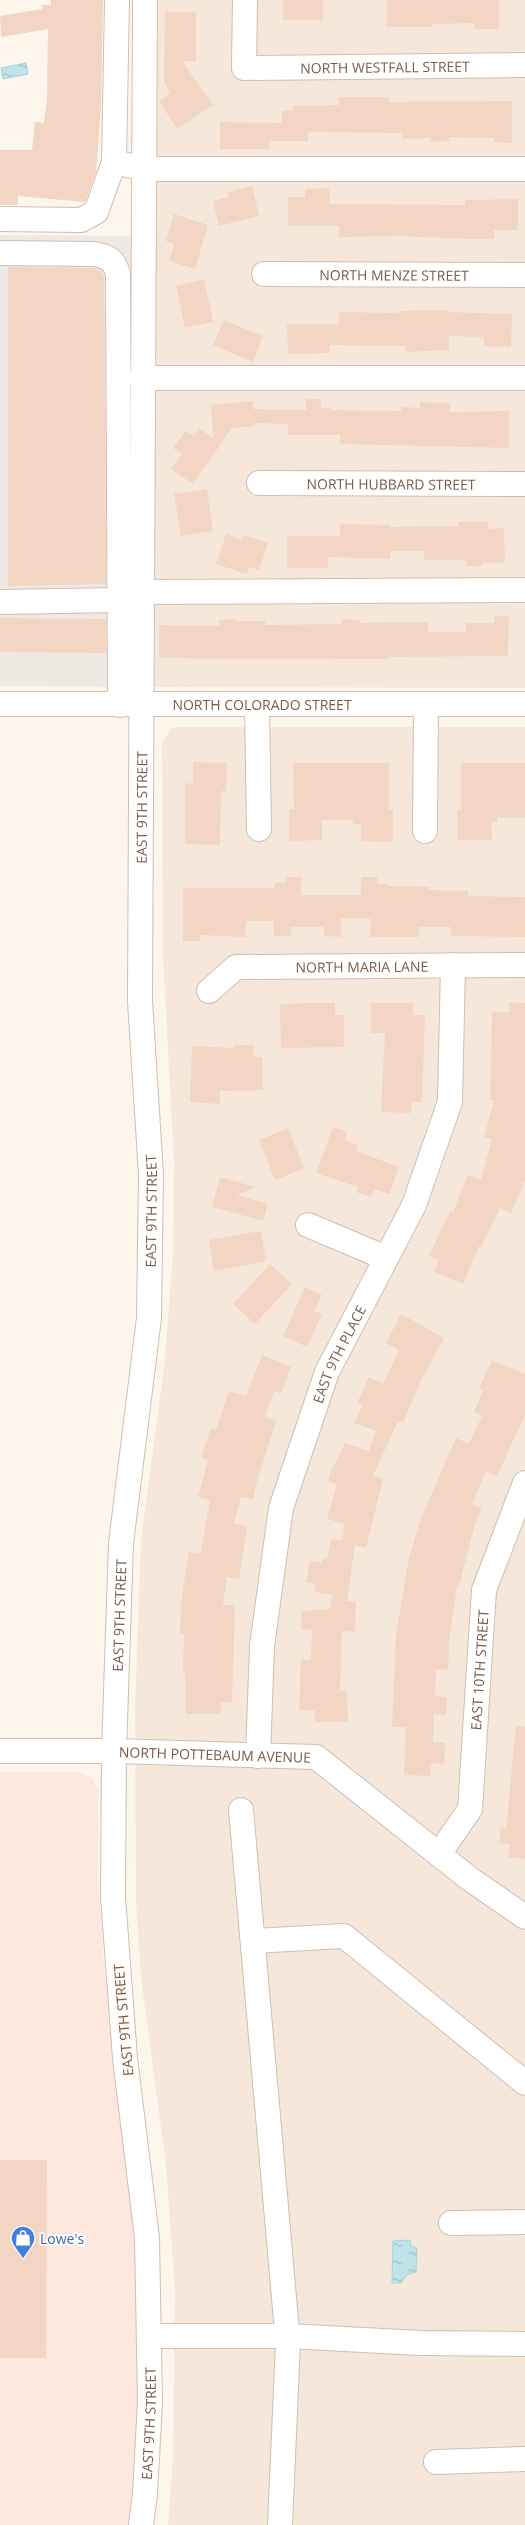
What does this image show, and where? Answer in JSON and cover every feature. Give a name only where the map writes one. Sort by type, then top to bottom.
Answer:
[{"type":"street","points":[[0,219],[81,220],[96,212],[114,162],[117,0]]},
{"type":"street","points":[[130,596],[141,378],[145,169],[145,0]]},
{"type":"street","name":"NORTH WESTFALL STREET","points":[[246,0],[244,68],[525,66]]},
{"type":"street","points":[[114,162],[145,169],[525,169]]},
{"type":"street","points":[[0,253],[95,254],[107,257],[114,262],[118,282],[130,596]]},
{"type":"street","name":"NORTH MENZE STREET","points":[[264,274],[525,275]]},
{"type":"street","points":[[141,378],[525,378]]},
{"type":"street","name":"NORTH HUBBARD STREET","points":[[259,483],[525,484]]},
{"type":"street","points":[[0,602],[130,596],[525,590]]},
{"type":"street","name":"EAST 9TH STREET","points":[[130,596],[130,705],[140,1001],[151,1175],[149,1318],[121,1543],[114,1751],[113,1897],[125,2058],[147,2238],[150,2402],[145,2494],[141,2525]]},
{"type":"street","name":"NORTH COLORADO STREET","points":[[0,704],[525,704]]},
{"type":"street","points":[[425,831],[426,704]]},
{"type":"street","points":[[257,705],[259,828]]},
{"type":"street","name":"EAST 9TH PLACE","points":[[258,1756],[262,1646],[281,1508],[327,1372],[414,1205],[450,1102],[453,965]]},
{"type":"street","name":"NORTH MARIA LANE","points":[[209,991],[236,967],[525,965]]},
{"type":"street","points":[[308,1225],[386,1258]]},
{"type":"street","name":"EAST 10TH STREET","points":[[439,1854],[470,1809],[484,1590],[525,1483]]},
{"type":"street","name":"NORTH POTTEBAUM AVENUE","points":[[0,1751],[114,1751],[316,1757],[439,1854],[525,1917]]},
{"type":"street","points":[[242,1810],[288,2336],[280,2525]]},
{"type":"street","points":[[253,1941],[344,1936],[525,2083]]},
{"type":"street","points":[[451,2223],[525,2222]]},
{"type":"street","points":[[149,2336],[288,2336],[420,2343],[525,2344]]},
{"type":"street","points":[[436,2462],[525,2459]]},
{"type":"shaded area","points":[[135,0],[525,0],[525,688],[134,687]]},
{"type":"shaded area","points":[[0,235],[135,236],[134,687],[0,686]]},
{"type":"shaded area","points":[[178,727],[525,727],[525,2525],[168,2525],[173,2457],[175,2291],[166,2165],[141,1977],[136,1900],[135,1709],[141,1540],[164,1369],[173,1254],[174,1162],[163,956],[162,744],[171,729]]},
{"type":"shaded area","points":[[0,1772],[79,1772],[92,1778],[98,1790],[98,1878],[104,1964],[134,2233],[138,2419],[131,2525],[0,2525]]},
{"type":"water","points":[[26,63],[28,74],[3,79],[1,68]]},
{"type":"water","points":[[410,2240],[411,2246],[417,2248],[416,2272],[406,2275],[401,2283],[392,2283],[393,2241]]},
{"type":"building","points":[[51,0],[103,0],[101,108],[96,172],[85,202],[18,196],[18,205],[0,205],[0,150],[32,150],[35,122],[44,123],[47,99],[48,29],[1,37],[0,16],[42,9],[42,5],[51,5]]},
{"type":"building","points":[[283,0],[323,0],[323,20],[283,20]]},
{"type":"building","points":[[387,0],[499,0],[499,29],[474,29],[474,23],[433,24],[432,27],[387,27]]},
{"type":"building","points":[[165,12],[196,12],[196,61],[182,61],[213,105],[177,129],[159,101],[170,93],[164,81]]},
{"type":"building","points":[[339,97],[389,97],[389,102],[512,101],[512,143],[494,142],[494,138],[449,137],[449,141],[431,142],[431,138],[403,139],[403,133],[308,132],[308,141],[269,141],[269,149],[220,149],[220,122],[282,123],[282,111],[293,110],[293,106],[339,105]]},
{"type":"building","points":[[252,186],[259,216],[219,226],[213,201],[229,197],[228,192]]},
{"type":"building","points":[[329,188],[330,204],[465,205],[465,200],[518,199],[518,230],[494,230],[494,239],[401,236],[339,237],[339,226],[288,226],[288,197],[305,197],[305,189]]},
{"type":"building","points":[[174,214],[208,225],[195,269],[169,261],[174,244],[166,241]]},
{"type":"building","points":[[8,267],[94,268],[101,271],[104,276],[106,584],[8,586]]},
{"type":"building","points":[[204,279],[213,322],[185,328],[176,286]]},
{"type":"building","points":[[448,310],[448,312],[512,314],[511,347],[484,346],[484,337],[449,336],[449,350],[406,352],[406,346],[330,345],[330,353],[288,354],[287,324],[339,324],[339,312],[398,313],[398,311]]},
{"type":"building","points":[[224,320],[263,336],[253,362],[213,345]]},
{"type":"building","points":[[306,399],[321,399],[321,408],[330,408],[330,410],[401,411],[401,407],[420,408],[420,402],[450,403],[450,412],[509,411],[509,448],[340,444],[340,435],[288,435],[288,424],[254,423],[254,426],[232,428],[193,484],[171,469],[182,454],[173,448],[185,431],[194,436],[199,428],[213,438],[211,405],[253,401],[253,409],[306,410]]},
{"type":"building","points":[[207,489],[213,531],[181,536],[174,494]]},
{"type":"building","points":[[458,522],[488,522],[489,529],[504,528],[505,562],[482,563],[482,566],[466,566],[466,560],[424,560],[424,551],[390,551],[390,559],[328,557],[328,568],[287,568],[287,536],[340,536],[340,524],[390,525],[390,527],[459,526]]},
{"type":"building","points":[[226,534],[242,540],[244,535],[268,543],[259,570],[249,567],[247,574],[216,564]]},
{"type":"building","points":[[494,616],[509,616],[508,656],[387,657],[387,659],[159,658],[159,625],[219,626],[219,620],[237,619],[237,621],[265,621],[265,625],[342,624],[342,619],[360,620],[359,623],[428,622],[428,632],[466,632],[466,623],[494,623]]},
{"type":"building","points":[[0,618],[106,619],[106,653],[0,652]]},
{"type":"building","points":[[193,762],[227,763],[226,791],[221,791],[220,845],[185,844],[185,783],[193,784]]},
{"type":"building","points":[[293,763],[389,763],[389,810],[393,810],[393,842],[361,841],[361,824],[353,824],[353,820],[322,820],[322,840],[289,841],[289,809],[294,809]]},
{"type":"building","points":[[461,763],[525,763],[525,818],[497,817],[497,822],[491,822],[492,840],[458,840],[457,810],[461,810]]},
{"type":"building","points":[[285,877],[301,877],[301,895],[361,895],[361,877],[377,877],[377,884],[388,884],[388,886],[429,887],[429,890],[468,891],[468,896],[525,897],[525,937],[451,936],[451,927],[419,927],[419,937],[370,937],[371,919],[341,918],[341,937],[324,936],[324,927],[291,927],[291,936],[274,936],[274,921],[246,921],[245,937],[200,935],[200,941],[183,941],[183,888],[274,888],[275,883],[285,883]]},
{"type":"building","points":[[509,1002],[525,1003],[525,1180],[511,1213],[500,1208],[481,1247],[479,1246],[463,1284],[434,1272],[439,1260],[429,1256],[450,1211],[453,1212],[468,1175],[481,1180],[492,1139],[484,1137],[494,1100],[490,1100],[492,1012],[509,1012]]},
{"type":"building","points":[[335,1003],[335,1015],[344,1015],[344,1047],[281,1048],[280,1004]]},
{"type":"building","points":[[371,1003],[413,1003],[413,1015],[425,1015],[422,1102],[412,1102],[411,1113],[381,1112],[385,1033],[371,1033]]},
{"type":"building","points":[[235,1045],[253,1045],[254,1057],[262,1057],[263,1090],[220,1091],[220,1104],[190,1102],[192,1046],[235,1048]]},
{"type":"building","points":[[333,1127],[346,1131],[346,1141],[358,1145],[356,1151],[399,1167],[389,1194],[374,1189],[371,1197],[356,1192],[358,1187],[316,1173]]},
{"type":"building","points":[[288,1128],[304,1168],[275,1180],[259,1140]]},
{"type":"building","points":[[220,1177],[256,1187],[237,1195],[268,1204],[263,1221],[212,1207]]},
{"type":"building","points":[[261,1231],[266,1261],[214,1271],[209,1240]]},
{"type":"building","points":[[270,1264],[292,1284],[255,1324],[233,1304]]},
{"type":"building","points":[[305,1287],[322,1295],[314,1311],[322,1314],[307,1347],[283,1336]]},
{"type":"building","points":[[401,1314],[444,1338],[419,1384],[403,1423],[398,1421],[373,1476],[383,1479],[366,1548],[355,1545],[347,1601],[356,1601],[355,1632],[342,1631],[340,1691],[347,1691],[348,1722],[315,1722],[314,1710],[299,1710],[301,1660],[311,1660],[312,1630],[301,1629],[302,1611],[330,1609],[332,1595],[315,1592],[315,1584],[306,1582],[310,1561],[322,1563],[323,1559],[327,1559],[331,1539],[342,1541],[345,1524],[327,1519],[337,1484],[328,1481],[332,1466],[334,1466],[345,1443],[369,1451],[376,1431],[354,1423],[363,1405],[357,1403],[369,1377],[383,1384],[399,1350],[386,1343]]},
{"type":"building","points":[[262,1355],[291,1367],[281,1393],[274,1391],[265,1417],[276,1421],[253,1500],[241,1496],[234,1524],[247,1526],[239,1579],[227,1577],[223,1605],[235,1605],[232,1702],[221,1702],[221,1714],[186,1714],[185,1672],[183,1672],[184,1634],[180,1634],[181,1603],[189,1552],[201,1554],[210,1500],[198,1497],[208,1460],[201,1457],[211,1428],[216,1430],[229,1391],[246,1396]]},
{"type":"building","points":[[492,1360],[525,1374],[525,1415],[497,1476],[486,1471],[472,1504],[482,1508],[475,1524],[459,1586],[457,1586],[449,1642],[448,1670],[436,1669],[435,1696],[447,1697],[446,1715],[434,1714],[433,1742],[445,1743],[444,1764],[431,1763],[430,1776],[404,1775],[406,1727],[392,1727],[396,1634],[409,1557],[422,1516],[456,1438],[469,1444],[482,1416],[474,1412],[483,1390],[479,1388]]},
{"type":"building","points":[[516,1726],[525,1727],[525,1859],[508,1857],[510,1844],[499,1843],[501,1828],[506,1829]]},
{"type":"building","name":"Lowe's","points":[[0,2160],[47,2160],[46,2358],[0,2358]]},
{"type":"place","name":"Lowe's","points":[[23,2259]]}]
